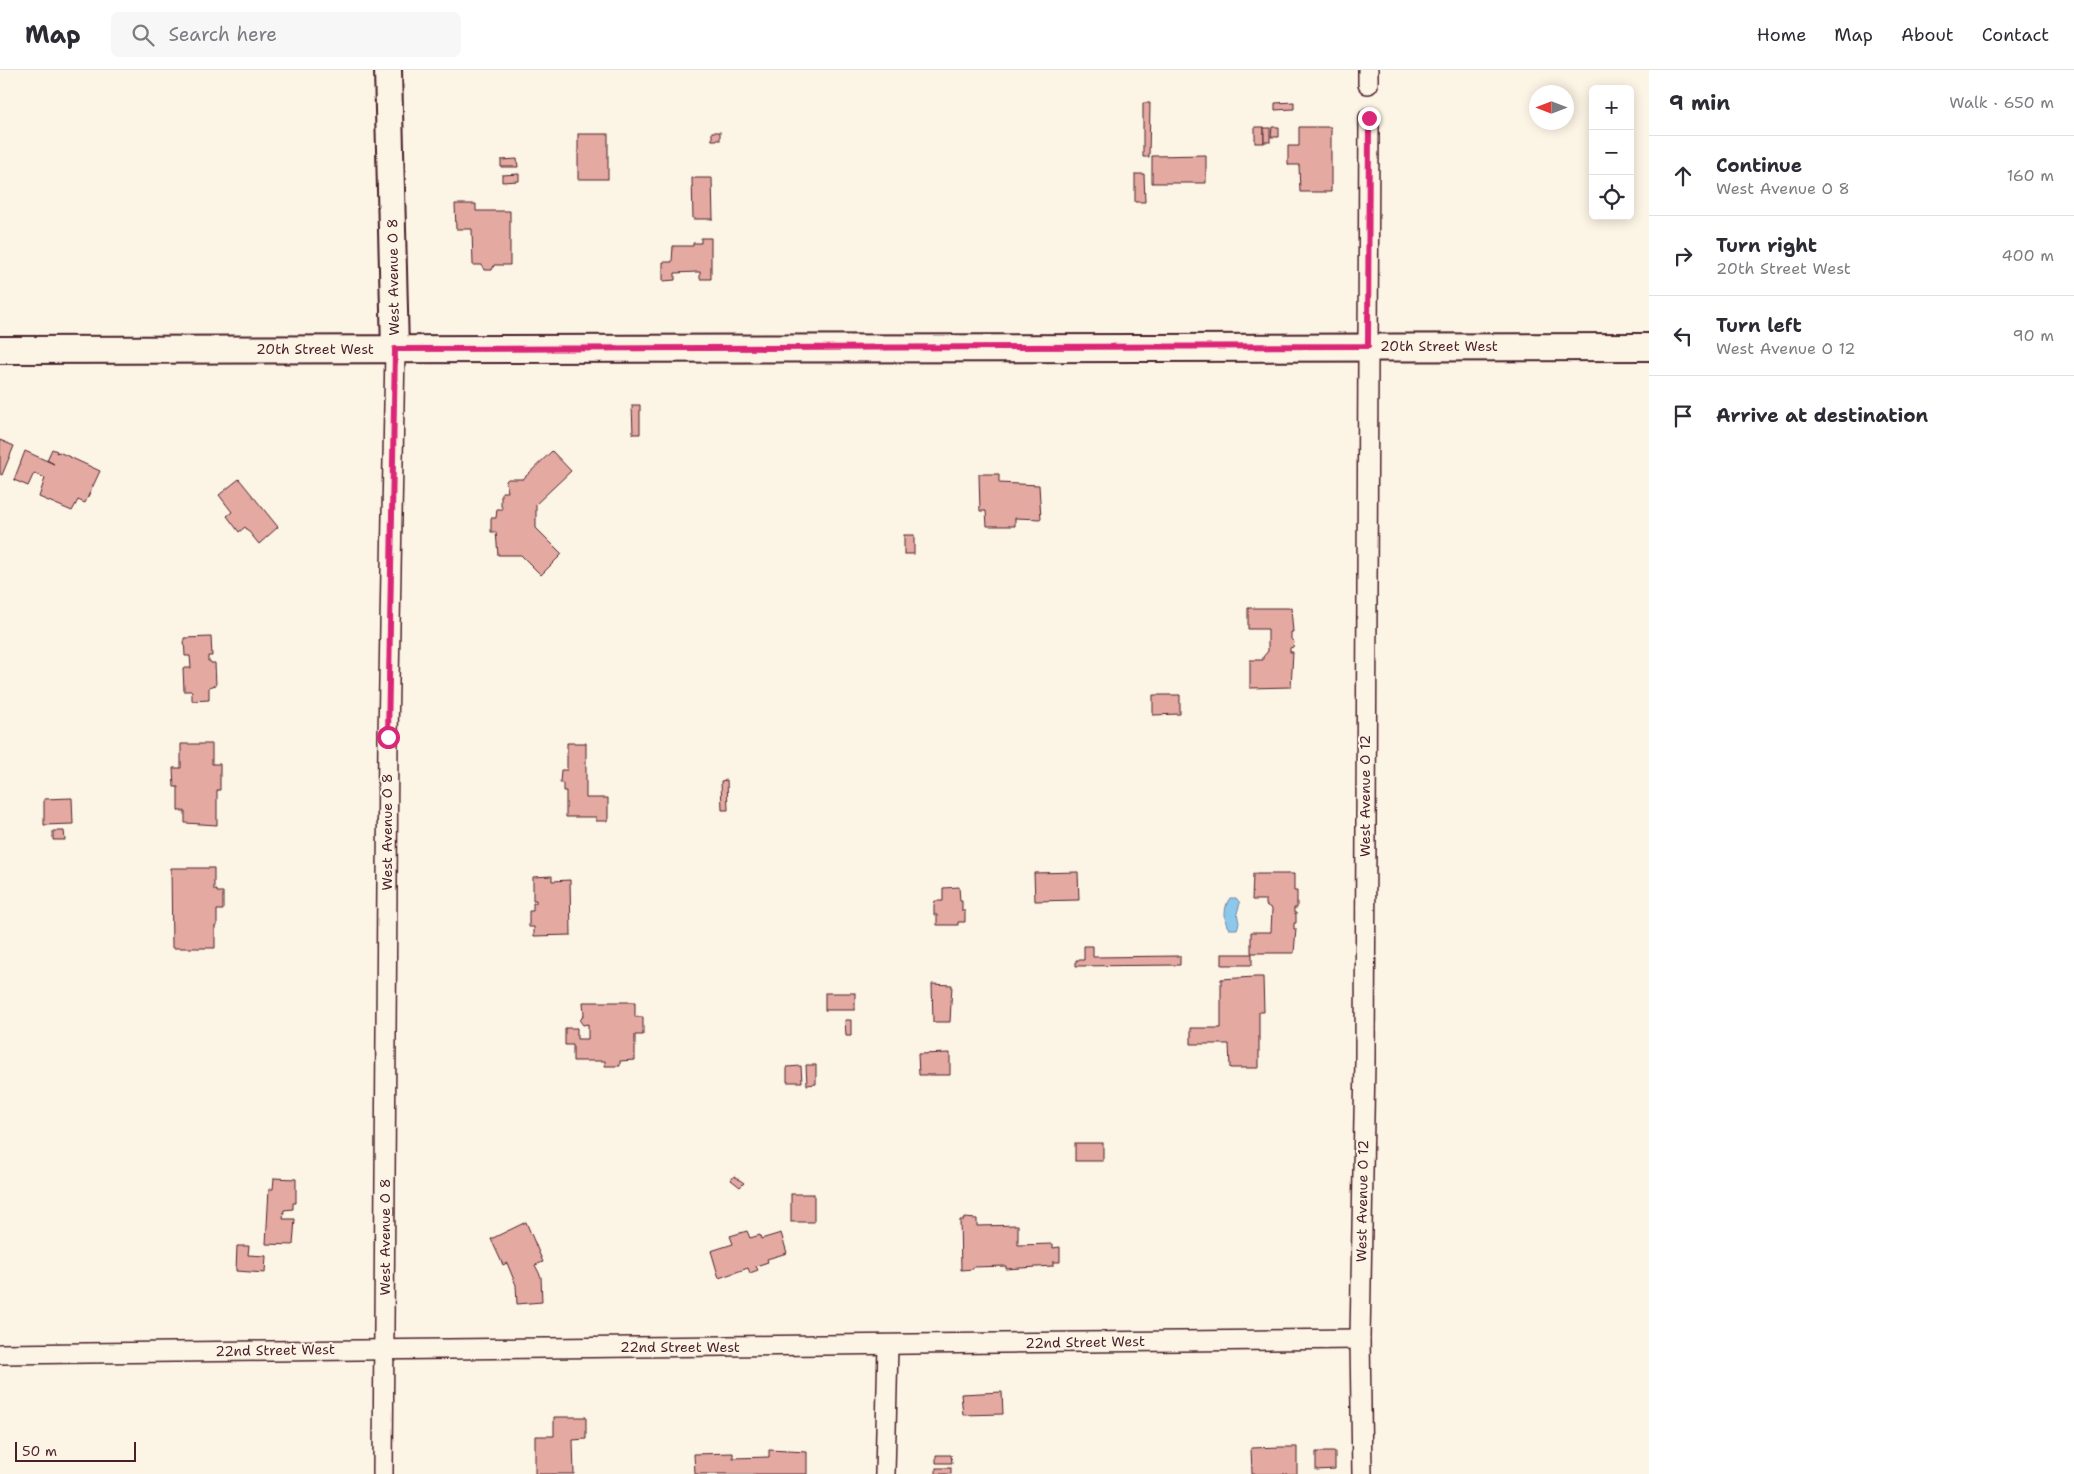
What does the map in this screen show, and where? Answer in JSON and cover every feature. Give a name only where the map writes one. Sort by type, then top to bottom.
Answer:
[{"type":"main road","name":"West Avenue O 8","points":[[388,70],[395,349]]},
{"type":"main road","name":"20th Street West","points":[[0,350],[1368,346],[1649,347]]},
{"type":"street","name":"West Avenue O 12","points":[[1362,1474],[1360,1339],[1366,1061],[1369,118]]},
{"type":"street","name":"West Avenue O 8","points":[[383,1474],[388,746],[395,349]]},
{"type":"street","name":"22nd Street West","points":[[0,1354],[385,1348],[888,1345],[1360,1339]]},
{"type":"street","points":[[885,1474],[888,1345]]},
{"type":"water","points":[[1230,898],[1236,898],[1240,903],[1237,913],[1239,923],[1237,929],[1229,929],[1225,918],[1225,909]]},
{"type":"building","points":[[1294,102],[1294,109],[1275,110],[1275,103]]},
{"type":"building","points":[[1143,103],[1150,103],[1149,157],[1143,157]]},
{"type":"building","points":[[1255,127],[1264,127],[1264,143],[1255,143]]},
{"type":"building","points":[[1272,127],[1279,127],[1279,137],[1271,137]]},
{"type":"building","points":[[1299,127],[1331,127],[1331,192],[1300,192],[1299,165],[1288,165],[1288,146],[1299,146]]},
{"type":"building","points":[[1264,128],[1270,128],[1270,142],[1264,142]]},
{"type":"building","points":[[712,132],[720,132],[720,140],[712,140]]},
{"type":"building","points":[[578,134],[608,134],[608,179],[578,179]]},
{"type":"building","points":[[1206,155],[1206,183],[1152,183],[1152,156]]},
{"type":"building","points":[[517,159],[518,167],[501,167],[501,160]]},
{"type":"building","points":[[519,174],[519,181],[502,182],[502,175]]},
{"type":"building","points":[[1135,174],[1144,174],[1145,202],[1135,202]]},
{"type":"building","points":[[692,178],[712,178],[713,219],[693,219]]},
{"type":"building","points":[[455,204],[476,204],[476,211],[510,211],[510,265],[494,265],[492,270],[484,270],[482,265],[473,265],[472,229],[456,229]]},
{"type":"building","points":[[701,238],[711,238],[711,279],[700,279],[700,272],[697,272],[675,273],[675,280],[663,281],[663,262],[672,262],[673,246],[693,246],[693,243],[701,243]]},
{"type":"building","points":[[632,405],[640,405],[640,434],[633,434]]},
{"type":"building","points":[[0,440],[14,446],[2,475],[0,474]]},
{"type":"building","points":[[52,449],[57,451],[56,453],[59,452],[100,471],[85,503],[78,500],[72,511],[39,497],[45,478],[34,473],[28,486],[14,480],[25,451],[54,464],[47,460]]},
{"type":"building","points":[[552,451],[571,471],[536,504],[536,528],[562,554],[541,575],[521,555],[498,555],[496,532],[491,532],[491,518],[496,518],[497,509],[503,509],[501,506],[501,496],[502,492],[508,492],[506,481],[508,479],[523,479]]},
{"type":"building","points":[[979,474],[999,474],[999,483],[1039,485],[1041,519],[1015,518],[1015,526],[987,526],[986,511],[980,511]]},
{"type":"building","points":[[239,479],[278,527],[259,544],[245,527],[239,532],[227,516],[232,512],[219,495]]},
{"type":"building","points":[[904,535],[914,535],[914,554],[904,554]]},
{"type":"building","points":[[1248,608],[1291,608],[1293,632],[1291,632],[1291,639],[1294,642],[1293,647],[1290,648],[1290,652],[1293,652],[1291,687],[1250,688],[1250,660],[1263,660],[1268,651],[1268,629],[1248,629]]},
{"type":"building","points":[[211,637],[212,656],[208,656],[208,661],[215,663],[216,685],[209,687],[209,700],[192,701],[192,691],[184,691],[183,668],[191,668],[190,656],[185,656],[184,638]]},
{"type":"building","points":[[1153,695],[1180,695],[1180,714],[1153,715]]},
{"type":"building","points":[[567,743],[586,743],[586,798],[608,798],[608,821],[596,821],[596,817],[566,817],[566,791],[563,791],[563,783],[560,783],[561,770],[567,770]]},
{"type":"building","points":[[181,744],[212,744],[212,764],[220,764],[220,790],[217,790],[217,825],[185,823],[185,811],[178,811],[178,787],[174,787],[173,768],[181,768]]},
{"type":"building","points":[[727,780],[728,810],[722,810],[721,781]]},
{"type":"building","points":[[72,798],[73,824],[44,825],[44,799]]},
{"type":"building","points":[[53,831],[64,831],[65,840],[53,840]]},
{"type":"building","points":[[171,868],[214,868],[214,890],[223,892],[223,910],[217,910],[215,948],[172,948]]},
{"type":"building","points":[[1078,872],[1079,900],[1035,901],[1034,873]]},
{"type":"building","points":[[1253,874],[1294,874],[1297,908],[1294,908],[1296,923],[1294,923],[1294,929],[1296,929],[1294,953],[1251,953],[1251,932],[1271,932],[1272,909],[1266,905],[1266,900],[1252,900]]},
{"type":"building","points":[[552,876],[552,881],[570,880],[571,935],[534,936],[534,927],[529,927],[529,911],[533,911],[533,903],[536,903],[536,900],[533,900],[533,877]]},
{"type":"building","points":[[959,887],[962,911],[965,911],[965,922],[958,922],[958,925],[937,925],[937,915],[934,915],[935,901],[943,901],[943,888]]},
{"type":"building","points":[[1084,946],[1093,946],[1093,957],[1180,956],[1180,965],[1076,966],[1076,960],[1084,960]]},
{"type":"building","points":[[1222,954],[1252,954],[1252,965],[1222,965]]},
{"type":"building","points":[[1263,977],[1264,1012],[1259,1012],[1259,1068],[1230,1068],[1229,1044],[1191,1044],[1191,1028],[1221,1028],[1221,979]]},
{"type":"building","points":[[932,984],[952,985],[950,1022],[933,1022]]},
{"type":"building","points":[[825,993],[855,993],[855,1010],[825,1010]]},
{"type":"building","points":[[583,1002],[635,1002],[635,1017],[643,1017],[643,1035],[635,1035],[635,1060],[620,1061],[620,1066],[605,1066],[605,1061],[573,1061],[573,1045],[565,1045],[565,1028],[577,1028],[577,1039],[588,1039],[588,1024],[583,1025],[580,1021],[584,1014]]},
{"type":"building","points":[[845,1020],[851,1020],[851,1036],[846,1036]]},
{"type":"building","points":[[950,1053],[950,1075],[919,1075],[918,1054]]},
{"type":"building","points":[[806,1065],[816,1065],[816,1084],[807,1085]]},
{"type":"building","points":[[801,1066],[802,1082],[787,1082],[787,1067]]},
{"type":"building","points":[[1075,1143],[1103,1143],[1103,1161],[1075,1161]]},
{"type":"building","points":[[734,1176],[744,1183],[740,1187],[731,1180]]},
{"type":"building","points":[[274,1178],[296,1179],[296,1203],[293,1203],[293,1209],[284,1210],[283,1219],[295,1219],[293,1245],[266,1244],[269,1189],[273,1189]]},
{"type":"building","points":[[791,1194],[814,1194],[814,1222],[791,1222]]},
{"type":"building","points":[[964,1218],[977,1219],[977,1226],[1018,1225],[1018,1245],[1053,1244],[1053,1248],[1060,1247],[1060,1262],[1053,1262],[1053,1266],[1006,1269],[1006,1266],[973,1267],[973,1269],[961,1270],[960,1220],[964,1220]]},
{"type":"building","points":[[526,1222],[543,1262],[535,1265],[541,1277],[542,1302],[517,1304],[516,1285],[507,1263],[503,1265],[491,1239]]},
{"type":"building","points":[[747,1231],[750,1238],[760,1235],[761,1239],[781,1233],[787,1253],[767,1259],[768,1262],[756,1266],[758,1270],[750,1273],[748,1268],[719,1278],[711,1251],[733,1244],[730,1236]]},
{"type":"building","points":[[237,1246],[249,1246],[248,1255],[266,1256],[265,1273],[236,1271]]},
{"type":"building","points":[[1002,1392],[1003,1414],[963,1415],[961,1394]]},
{"type":"building","points":[[554,1417],[586,1417],[586,1439],[573,1440],[574,1474],[535,1474],[535,1436],[554,1436]]},
{"type":"building","points":[[1297,1447],[1297,1474],[1252,1474],[1251,1448]]},
{"type":"building","points":[[769,1450],[807,1452],[807,1474],[695,1474],[694,1454],[733,1453],[733,1458],[769,1457]]},
{"type":"building","points":[[1316,1452],[1335,1452],[1335,1469],[1316,1470]]},
{"type":"building","points":[[936,1455],[951,1455],[952,1463],[936,1463]]},
{"type":"building","points":[[936,1468],[951,1468],[951,1474],[936,1474]]},
{"type":"route","points":[[388,737],[395,349],[1368,346],[1369,118]]}]
